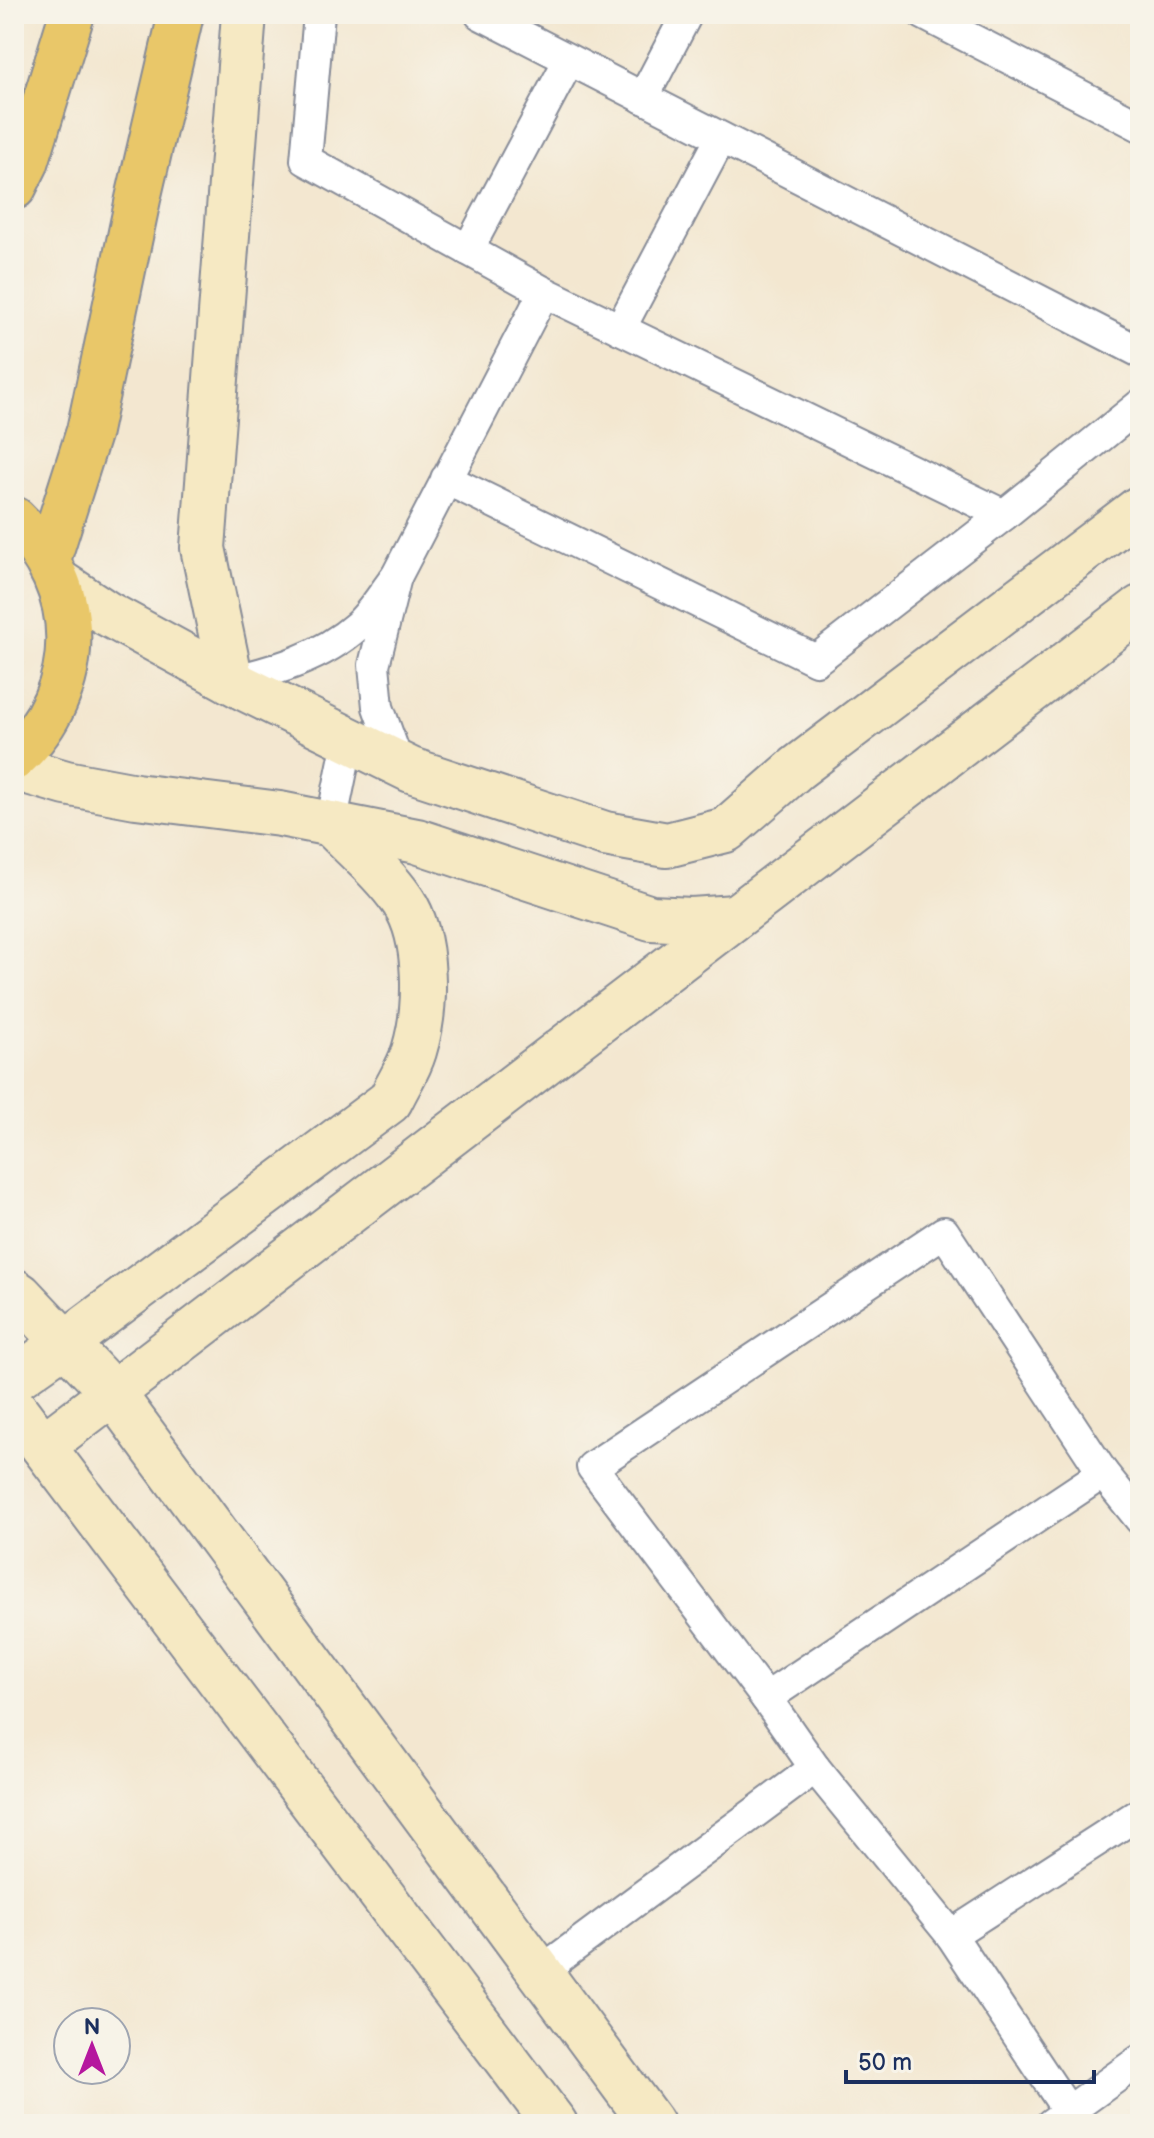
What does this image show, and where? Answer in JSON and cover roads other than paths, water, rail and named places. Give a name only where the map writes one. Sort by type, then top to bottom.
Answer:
[{"type":"highway","points":[[14,187],[26,163],[72,14]]},
{"type":"highway","points":[[54,571],[89,431],[181,14]]},
{"type":"highway","points":[[14,519],[30,535],[54,571],[67,611],[69,640],[66,669],[58,697],[45,723],[14,758]]},
{"type":"street","points":[[231,681],[203,548],[244,14]]},
{"type":"street","points":[[319,14],[306,160],[544,292],[1004,515]]},
{"type":"street","points":[[480,14],[1140,352]]},
{"type":"street","points":[[643,98],[687,14]]},
{"type":"street","points":[[923,14],[1140,126]]},
{"type":"street","points":[[468,250],[569,60]]},
{"type":"street","points":[[620,329],[721,138]]},
{"type":"street","points":[[231,681],[271,672],[330,646],[358,625],[396,577],[544,292]]},
{"type":"street","points":[[446,479],[816,660],[1140,405]]},
{"type":"street","points":[[54,571],[106,613],[231,681],[399,765],[605,834],[667,845],[726,830],[797,768],[1140,508]]},
{"type":"street","points":[[396,577],[374,665],[378,707],[399,765]]},
{"type":"street","points":[[43,1446],[1140,608]]},
{"type":"street","points":[[331,824],[348,741]]},
{"type":"street","points":[[14,768],[66,783],[136,796],[280,814],[417,841],[651,918],[692,920],[735,917]]},
{"type":"street","points":[[14,1379],[390,1101],[414,1052],[422,1017],[424,973],[415,929],[404,903],[386,880],[331,824]]},
{"type":"street","points":[[1140,1519],[1103,1473],[944,1232],[592,1467],[815,1768],[951,1935],[1059,2118],[1140,2060]]},
{"type":"street","points":[[14,1291],[112,1392],[652,2124]]},
{"type":"street","points":[[14,1408],[555,2124]]},
{"type":"street","points":[[766,1698],[1103,1473]]},
{"type":"street","points":[[540,1972],[815,1768]]},
{"type":"street","points":[[951,1935],[1140,1813]]}]
